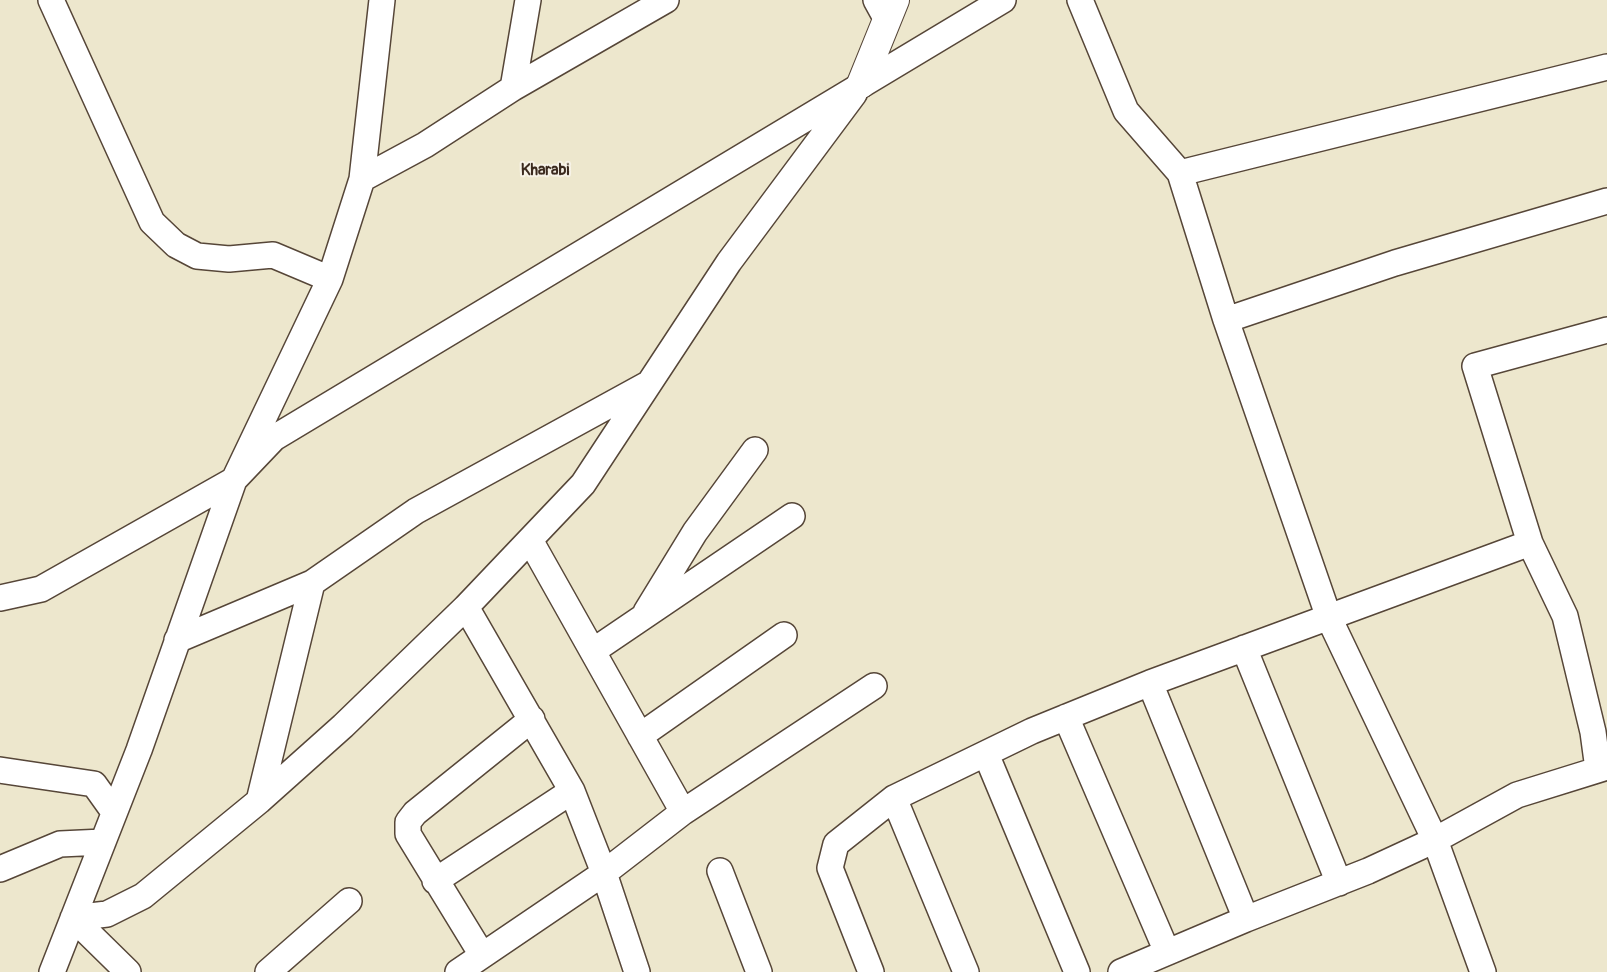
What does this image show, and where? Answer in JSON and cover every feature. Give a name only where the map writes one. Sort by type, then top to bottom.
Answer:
[{"type":"street","points":[[51,0],[152,222],[176,245],[197,256],[230,259],[273,255],[330,279]]},
{"type":"street","points":[[52,972],[103,842],[234,480],[330,279],[362,179],[382,0]]},
{"type":"street","points":[[513,88],[528,0]]},
{"type":"street","points":[[362,179],[425,145],[513,88],[666,0]]},
{"type":"street","points":[[0,598],[40,589],[234,480],[274,438],[1003,0]]},
{"type":"street","points":[[1080,0],[1126,112],[1180,174],[1226,320],[1329,618],[1435,840],[1483,972]]},
{"type":"street","points":[[74,918],[107,914],[143,896],[259,802],[343,726],[466,607],[583,484],[729,262],[861,84],[886,7]]},
{"type":"street","points":[[1180,174],[1607,67]]},
{"type":"street","points":[[1226,320],[1395,263],[1607,201]]},
{"type":"street","points":[[1121,972],[1246,919],[1338,883],[1435,840],[1517,795],[1603,768],[1565,616],[1530,543],[1475,366],[1607,330]]},
{"type":"street","points":[[177,640],[312,583],[416,511],[650,383]]},
{"type":"street","points":[[644,617],[695,532],[754,450]]},
{"type":"street","points":[[593,651],[709,575],[792,516]]},
{"type":"street","points":[[530,540],[683,812]]},
{"type":"street","points":[[871,972],[830,868],[836,844],[894,798],[1066,717],[1150,682],[1530,543]]},
{"type":"street","points":[[259,802],[312,583]]},
{"type":"street","points":[[466,607],[572,791],[604,873],[637,972]]},
{"type":"street","points":[[640,736],[784,635]]},
{"type":"street","points":[[1244,648],[1338,883]]},
{"type":"street","points":[[1150,682],[1246,919]]},
{"type":"street","points":[[458,972],[604,873],[683,812],[874,686]]},
{"type":"street","points":[[1066,717],[1167,952]]},
{"type":"street","points":[[482,955],[408,834],[408,822],[415,813],[532,719]]},
{"type":"street","points":[[986,754],[1078,972]]},
{"type":"street","points":[[0,770],[94,784],[114,812]]},
{"type":"street","points":[[435,881],[572,791]]},
{"type":"street","points":[[894,798],[966,972]]},
{"type":"street","points":[[3,860],[60,844],[103,842]]},
{"type":"street","points":[[720,870],[759,972]]},
{"type":"street","points":[[268,972],[349,901]]},
{"type":"street","points":[[74,918],[128,972]]},
{"type":"district","name":"Kharabi","points":[[545,171]]}]
